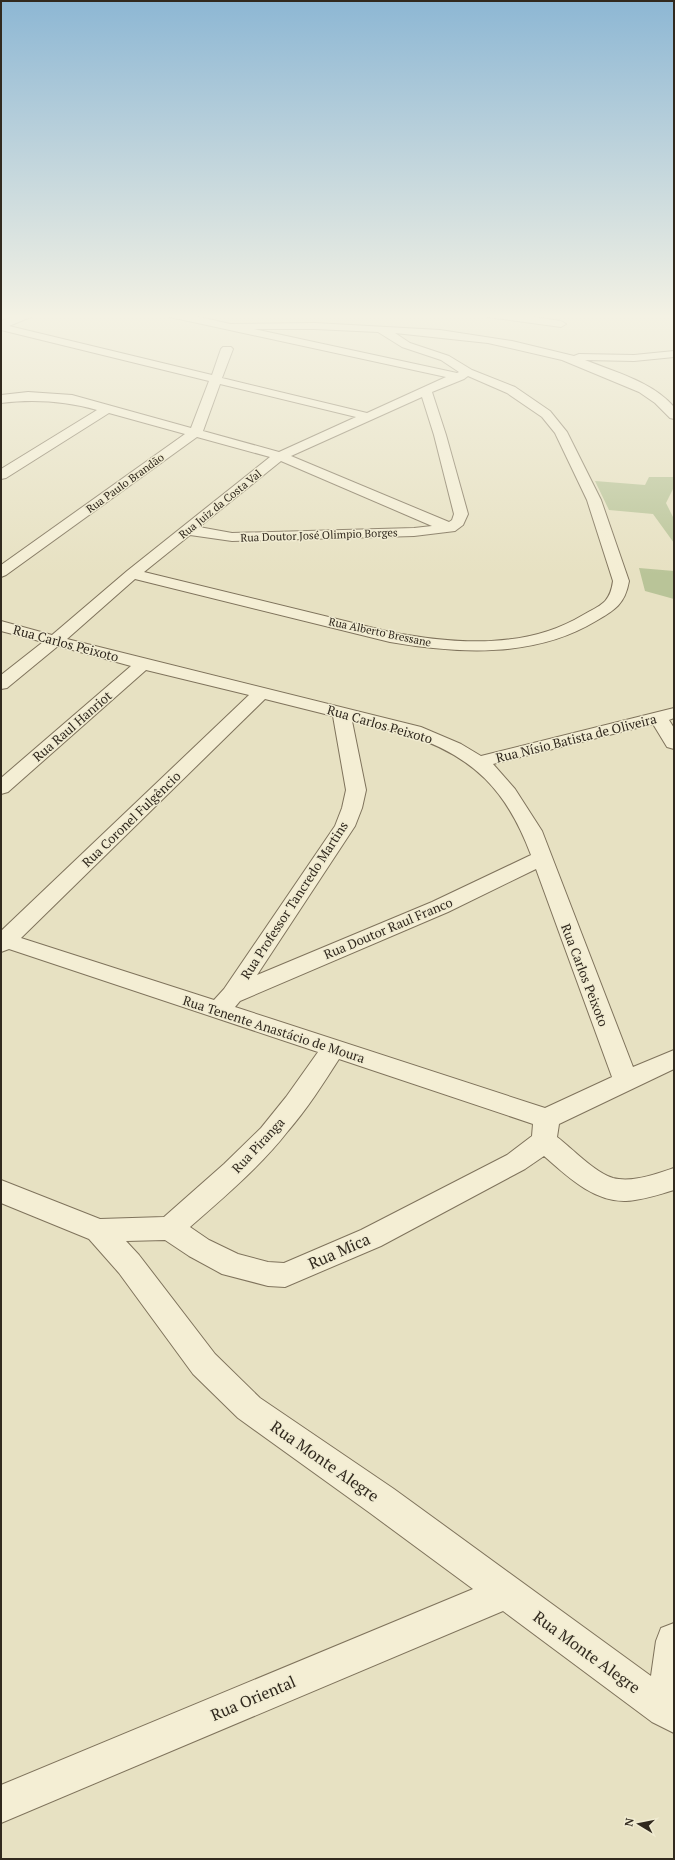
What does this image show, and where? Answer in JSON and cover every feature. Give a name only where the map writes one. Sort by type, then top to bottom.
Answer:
[{"type":"street","points":[[72,401],[108,408],[280,456],[450,528],[458,522],[461,514],[440,435],[429,401]]},
{"type":"street","points":[[196,432],[208,401]]},
{"type":"street","points":[[302,401],[369,417]]},
{"type":"street","name":"Rua Juiz da Costa Val","points":[[1,684],[56,640],[132,574],[280,456],[406,401]]},
{"type":"street","name":"Rua Alberto Bressane","points":[[132,574],[390,637],[423,643],[456,646],[519,643],[550,638],[576,627],[610,606],[619,594],[621,581],[594,500],[560,432],[546,414],[528,401]]},
{"type":"street","points":[[662,401],[674,415]]},
{"type":"street","points":[[1,475],[108,408]]},
{"type":"street","name":"Rua Paulo Brandão","points":[[1,572],[196,432]]},
{"type":"street","name":"Rua Doutor José Olimpio Borges","points":[[188,530],[220,537],[250,538],[395,533],[450,528]]},
{"type":"street","name":"Rua Carlos Peixoto","points":[[1,626],[143,664],[341,712],[415,732],[449,745],[478,762],[498,781],[519,806],[532,832],[626,1082]]},
{"type":"street","name":"Rua Raul Hanriot","points":[[1,788],[143,664]]},
{"type":"street","name":"Rua Coronel Fulgêncio","points":[[2,941],[261,693]]},
{"type":"street","name":"Rua Professor Tancredo Martins","points":[[225,1003],[345,826],[352,808],[356,790],[341,712]]},
{"type":"street","points":[[666,715],[674,743]]},
{"type":"street","name":"Rua Nísio Batista de Oliveira","points":[[478,762],[666,715]]},
{"type":"street","name":"Rua Doutor Raul Franco","points":[[225,1003],[440,906],[542,858]]},
{"type":"street","name":"Rua Tenente Anastácio de Moura","points":[[2,941],[225,1003],[333,1049],[546,1130]]},
{"type":"street","name":"Rua Piranga","points":[[170,1228],[235,1170],[271,1134],[298,1100],[333,1049]]},
{"type":"street","name":"Rua Mica","points":[[170,1228],[199,1248],[232,1265],[268,1274],[285,1275],[371,1238],[516,1162],[546,1130],[626,1082],[674,1059]]},
{"type":"street","points":[[546,1130],[586,1174],[605,1187],[619,1190],[648,1186],[674,1179]]},
{"type":"street","name":"Rua Monte Alegre","points":[[1,1191],[99,1231],[129,1264],[204,1364],[249,1408],[382,1501],[670,1712]]},
{"type":"street","points":[[99,1231],[170,1228]]},
{"type":"street","name":"Rua Oriental","points":[[1,1804],[506,1592]]},
{"type":"street","points":[[670,1712],[674,1641]]},
{"type":"green space","points":[[649,477],[674,477],[674,487],[666,503],[674,519],[674,543],[653,514],[609,510],[595,481],[645,485]]},
{"type":"green space","points":[[639,568],[674,571],[674,599],[645,591]]}]
